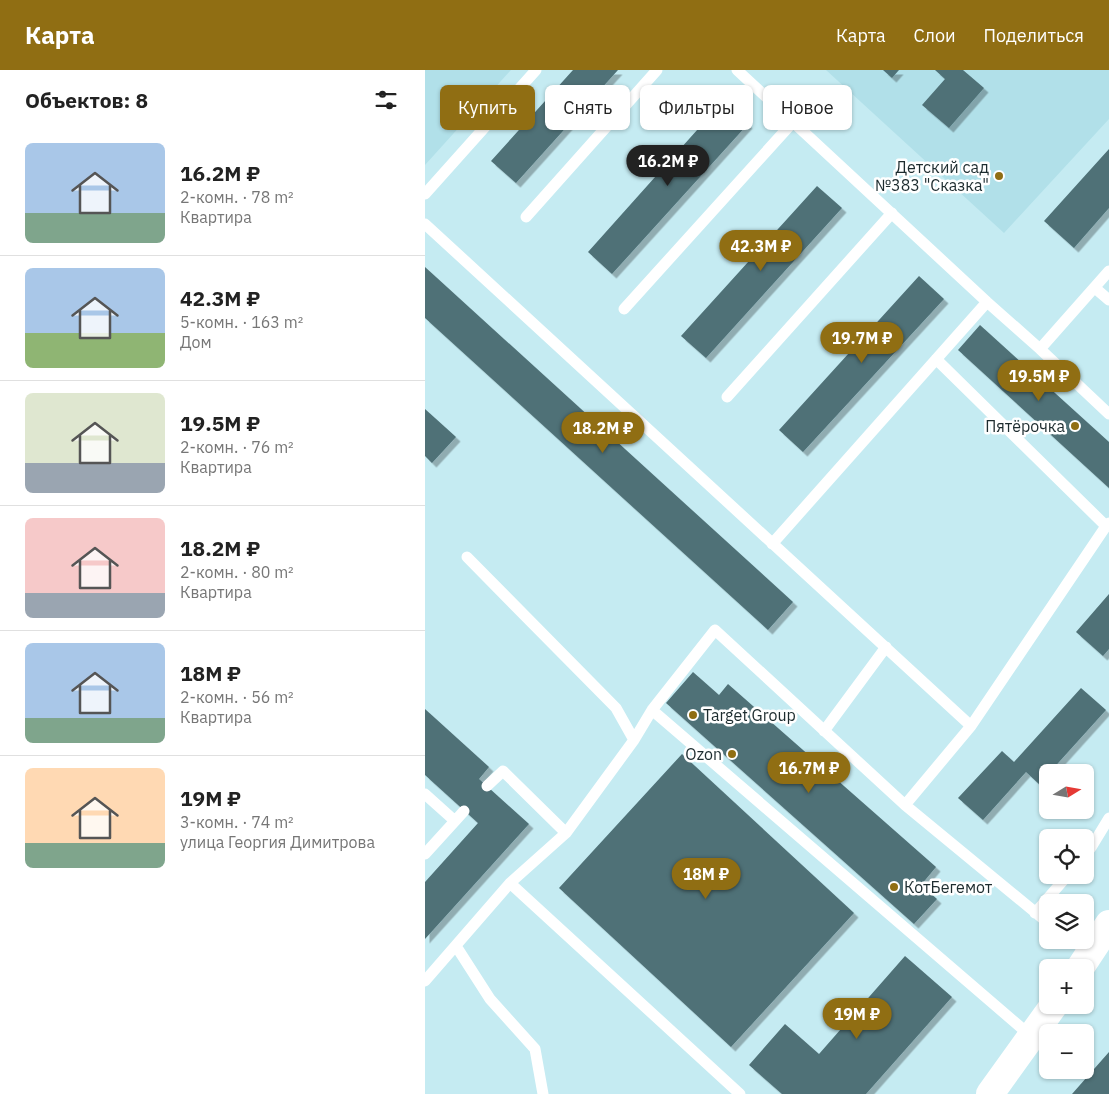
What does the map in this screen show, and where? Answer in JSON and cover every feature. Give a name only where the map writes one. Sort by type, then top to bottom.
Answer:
[{"type":"main road","points":[[1081,954],[1109,924]]},
{"type":"main road","points":[[990,1094],[1048,1014]]},
{"type":"lane","points":[[425,194],[535,70]]},
{"type":"lane","points":[[526,217],[657,70]]},
{"type":"lane","points":[[737,70],[763,94]]},
{"type":"lane","points":[[624,309],[786,130]]},
{"type":"lane","points":[[802,130],[1109,414]]},
{"type":"lane","points":[[727,397],[892,213]]},
{"type":"lane","points":[[425,224],[971,726]]},
{"type":"lane","points":[[1040,349],[1109,271]]},
{"type":"lane","points":[[1095,288],[1109,300]]},
{"type":"lane","points":[[772,544],[987,302]]},
{"type":"lane","points":[[905,805],[971,726],[1107,525],[936,359]]},
{"type":"lane","points":[[467,557],[616,708],[634,740]]},
{"type":"lane","points":[[425,981],[510,883],[566,833],[634,740],[651,710],[715,630],[905,805],[1039,916]]},
{"type":"lane","points":[[824,731],[886,647]]},
{"type":"lane","points":[[651,710],[1032,1037]]},
{"type":"lane","points":[[487,786],[503,771],[566,833]]},
{"type":"lane","points":[[425,794],[455,821]]},
{"type":"lane","points":[[425,854],[464,811]]},
{"type":"lane","points":[[1094,843],[1109,818]]},
{"type":"lane","points":[[510,883],[740,1094]]},
{"type":"lane","points":[[1035,913],[1060,884]]},
{"type":"lane","points":[[456,946],[490,999],[535,1049],[543,1094]]},
{"type":"shaded area","points":[[425,70],[511,70],[497,85],[440,85],[440,130],[457,130],[425,165]]},
{"type":"shaded area","name":"Детский сад №383 \"Сказка\"","points":[[826,70],[1109,70],[1109,119],[1004,233],[852,94],[852,85],[842,85]]},
{"type":"building","points":[[573,70],[618,70],[604,85],[559,85]]},
{"type":"building","points":[[883,70],[899,70],[892,78]]},
{"type":"building","points":[[935,70],[963,70],[984,88],[949,128],[922,105],[945,79]]},
{"type":"building","points":[[545,101],[545,130],[564,130],[516,183],[491,161],[519,130],[535,130],[535,112]]},
{"type":"building","points":[[697,130],[743,130],[612,274],[588,252]]},
{"type":"building","points":[[1109,149],[1109,208],[1074,248],[1044,221]]},
{"type":"building","points":[[817,186],[842,208],[706,358],[681,336]]},
{"type":"building","points":[[425,267],[793,602],[768,630],[425,318]]},
{"type":"building","points":[[919,276],[944,299],[803,452],[779,430]]},
{"type":"building","points":[[980,325],[1109,442],[1109,488],[958,350]]},
{"type":"building","points":[[425,409],[456,437],[432,463],[425,456]]},
{"type":"building","points":[[1109,594],[1109,649],[1103,656],[1076,632]]},
{"type":"building","points":[[693,672],[719,695],[728,684],[936,867],[921,885],[937,899],[914,924],[666,703]]},
{"type":"building","points":[[1081,688],[1106,710],[1057,764],[1039,764],[1039,784],[1026,772],[983,820],[958,798],[1002,751],[1014,762]]},
{"type":"building","points":[[425,709],[489,767],[479,779],[529,824],[425,939],[425,882],[478,823],[425,775]]},
{"type":"building","points":[[682,754],[854,913],[731,1047],[559,888]]},
{"type":"building","points":[[905,956],[952,997],[866,1094],[782,1094],[749,1065],[785,1024],[819,1054]]},
{"type":"building","points":[[1109,1052],[1109,1094],[1072,1094],[1085,1079],[1094,1079],[1094,1069]]},
{"type":"place","name":"Детский сад №383 \"Сказка\"","points":[[999,176]]},
{"type":"place","name":"Пятёрочка","points":[[1075,426]]},
{"type":"place","name":"Target Group","points":[[693,715]]},
{"type":"place","name":"Ozon","points":[[732,754]]},
{"type":"place","name":"КотБегемот","points":[[894,887]]}]
